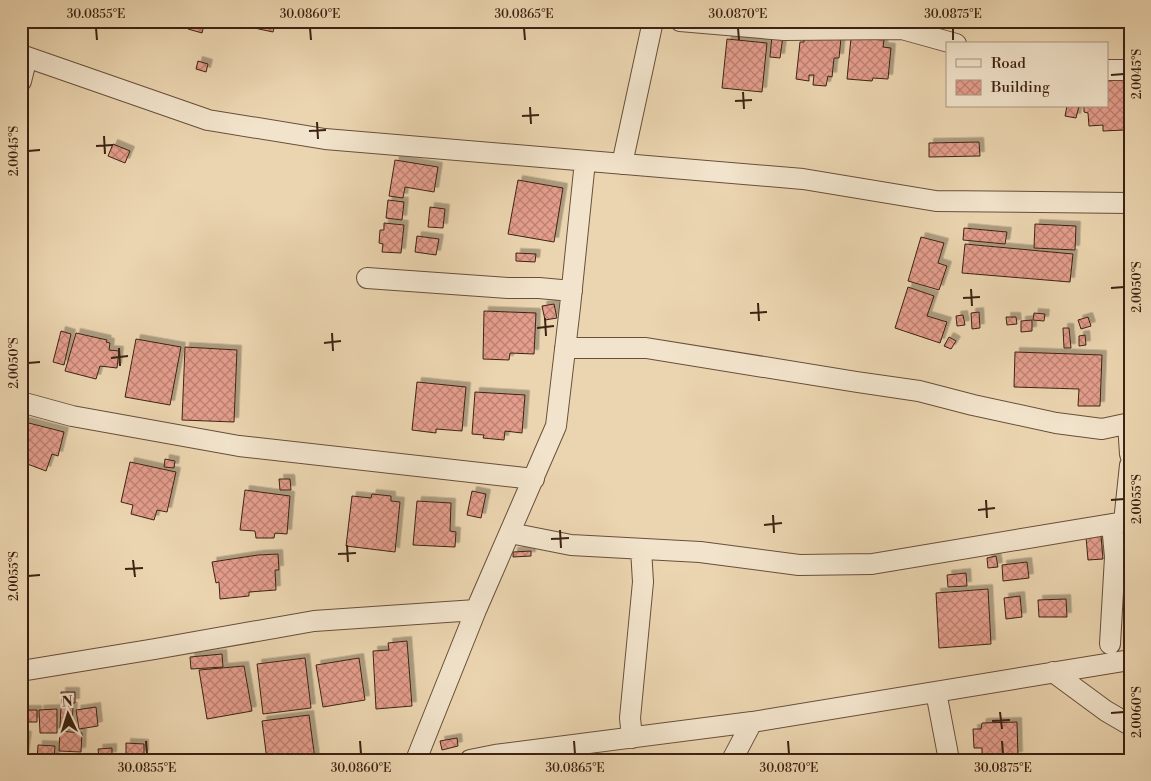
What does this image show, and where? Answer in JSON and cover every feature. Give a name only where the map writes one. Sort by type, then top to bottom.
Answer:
[{"type":"street","points":[[622,164],[654,21]]},
{"type":"street","points":[[680,21],[784,30],[902,29],[949,42]]},
{"type":"street","points":[[21,80],[24,56],[208,120],[325,140],[804,179],[936,201],[1130,203]]},
{"type":"street","points":[[1108,70],[1130,70]]},
{"type":"street","points":[[416,760],[476,610],[556,426],[585,161]]},
{"type":"street","points":[[367,278],[572,291]]},
{"type":"street","points":[[565,348],[646,348],[919,391],[1056,423],[1102,429],[1129,423],[1130,454]]},
{"type":"street","points":[[21,402],[72,416],[239,446],[534,478]]},
{"type":"street","points":[[510,533],[571,545],[700,552],[799,565],[872,564],[1124,522],[1130,464]]},
{"type":"street","points":[[1110,644],[1115,557],[1112,524]]},
{"type":"street","points":[[632,738],[630,718],[643,582],[641,548]]},
{"type":"street","points":[[21,671],[314,621],[476,610]]},
{"type":"street","points":[[470,760],[495,755],[752,722],[1130,660]]},
{"type":"street","points":[[1053,672],[1106,711],[1130,725]]},
{"type":"street","points":[[936,692],[949,760]]},
{"type":"street","points":[[732,760],[752,722]]},
{"type":"building","points":[[190,21],[205,21],[202,33],[188,29]]},
{"type":"building","points":[[246,21],[276,21],[273,32],[245,26]]},
{"type":"building","points":[[804,34],[841,38],[839,58],[834,58],[832,77],[828,76],[826,86],[813,85],[814,75],[809,75],[809,81],[796,79],[800,42],[804,42]]},
{"type":"building","points":[[772,35],[783,36],[780,58],[770,57]]},
{"type":"building","points":[[851,38],[884,40],[883,47],[891,48],[888,79],[873,78],[872,81],[847,79]]},
{"type":"building","points":[[727,39],[767,43],[762,92],[722,88]]},
{"type":"building","points":[[198,61],[208,64],[206,72],[196,69]]},
{"type":"building","points":[[1130,79],[1130,122],[1124,123],[1124,130],[1103,131],[1103,125],[1089,126],[1088,113],[1084,112],[1084,108],[1108,108],[1108,81]]},
{"type":"building","points":[[1067,108],[1078,108],[1076,118],[1065,116]]},
{"type":"building","points":[[979,142],[980,156],[929,157],[929,143]]},
{"type":"building","points":[[113,144],[130,151],[125,163],[108,156]]},
{"type":"building","points":[[395,160],[438,167],[434,192],[405,187],[403,198],[389,196]]},
{"type":"building","points":[[518,180],[563,188],[554,242],[508,234]]},
{"type":"building","points":[[388,200],[404,202],[402,220],[386,218]]},
{"type":"building","points":[[430,207],[445,209],[443,228],[428,227]]},
{"type":"building","points":[[384,223],[404,225],[401,253],[382,252],[383,244],[379,243],[380,230],[384,230]]},
{"type":"building","points":[[1035,224],[1076,226],[1075,250],[1034,248]]},
{"type":"building","points":[[964,228],[1007,232],[1005,244],[963,240]]},
{"type":"building","points":[[417,236],[439,239],[436,255],[415,252]]},
{"type":"building","points":[[921,237],[944,243],[938,263],[947,266],[939,290],[908,281]]},
{"type":"building","points":[[965,244],[1073,254],[1070,282],[962,273]]},
{"type":"building","points":[[516,253],[536,254],[535,262],[516,261]]},
{"type":"building","points":[[908,287],[934,296],[927,316],[947,322],[940,343],[895,328]]},
{"type":"building","points":[[554,304],[557,318],[545,320],[542,306]]},
{"type":"building","points":[[484,311],[536,313],[534,354],[510,353],[509,360],[483,359]]},
{"type":"building","points":[[979,312],[980,328],[972,329],[971,313]]},
{"type":"building","points":[[1034,313],[1045,314],[1044,321],[1033,320]]},
{"type":"building","points":[[963,315],[965,325],[957,326],[956,316]]},
{"type":"building","points":[[1006,317],[1016,317],[1017,324],[1007,325]]},
{"type":"building","points":[[1088,317],[1091,326],[1081,329],[1078,320]]},
{"type":"building","points":[[1032,320],[1032,331],[1021,332],[1021,321]]},
{"type":"building","points":[[1063,328],[1069,328],[1071,348],[1064,348]]},
{"type":"building","points":[[61,331],[71,334],[64,365],[53,362]]},
{"type":"building","points":[[76,333],[107,340],[106,342],[110,343],[109,350],[119,351],[117,368],[100,366],[96,379],[65,371]]},
{"type":"building","points":[[1085,335],[1086,345],[1079,346],[1079,336]]},
{"type":"building","points":[[949,337],[956,341],[951,349],[944,346]]},
{"type":"building","points":[[136,339],[181,347],[170,405],[125,397]]},
{"type":"building","points":[[185,347],[237,350],[234,422],[182,420]]},
{"type":"building","points":[[1015,352],[1102,355],[1100,406],[1078,406],[1079,389],[1014,387]]},
{"type":"building","points":[[417,382],[466,387],[462,431],[436,429],[436,433],[412,430]]},
{"type":"building","points":[[475,392],[525,395],[522,433],[505,431],[504,440],[483,438],[484,435],[472,434]]},
{"type":"building","points":[[21,421],[64,432],[58,456],[52,454],[46,471],[22,462],[27,448],[21,446]]},
{"type":"building","points":[[165,459],[175,461],[174,468],[164,467]]},
{"type":"building","points":[[130,462],[176,472],[167,512],[157,510],[154,520],[131,514],[133,505],[121,502]]},
{"type":"building","points":[[279,479],[290,479],[291,490],[280,490]]},
{"type":"building","points":[[245,490],[290,496],[287,534],[275,533],[274,538],[256,538],[255,531],[240,530]]},
{"type":"building","points":[[472,491],[486,494],[481,518],[467,515]]},
{"type":"building","points":[[372,494],[391,496],[391,501],[400,502],[395,552],[346,546],[352,496],[371,498]]},
{"type":"building","points":[[417,501],[451,503],[450,531],[456,532],[455,547],[413,545]]},
{"type":"building","points":[[1101,536],[1103,559],[1088,560],[1086,537]]},
{"type":"building","points":[[531,551],[531,556],[513,557],[513,552]]},
{"type":"building","points":[[278,554],[279,570],[275,570],[276,590],[249,592],[249,596],[220,599],[219,582],[216,583],[212,562]]},
{"type":"building","points":[[996,556],[998,567],[988,568],[987,558]]},
{"type":"building","points":[[1027,562],[1029,578],[1003,581],[1002,565]]},
{"type":"building","points":[[966,573],[967,586],[948,587],[947,575]]},
{"type":"building","points":[[988,589],[991,644],[939,648],[936,593]]},
{"type":"building","points":[[1020,596],[1022,617],[1006,619],[1004,598]]},
{"type":"building","points":[[1066,599],[1067,617],[1039,617],[1038,600]]},
{"type":"building","points":[[407,641],[412,706],[376,709],[373,651],[389,650],[388,643]]},
{"type":"building","points":[[222,654],[223,667],[191,669],[190,657]]},
{"type":"building","points":[[305,658],[311,708],[263,714],[257,664]]},
{"type":"building","points":[[359,658],[365,700],[323,707],[316,665]]},
{"type":"building","points":[[244,666],[252,711],[207,719],[199,670]]},
{"type":"building","points":[[61,692],[75,692],[75,703],[62,703]]},
{"type":"building","points":[[61,706],[73,707],[72,729],[60,728]]},
{"type":"building","points":[[96,707],[98,726],[79,729],[76,710]]},
{"type":"building","points":[[57,709],[57,733],[40,733],[39,710]]},
{"type":"building","points":[[21,710],[37,710],[37,722],[21,722]]},
{"type":"building","points":[[309,715],[315,759],[267,760],[262,721]]},
{"type":"building","points":[[1017,722],[1018,756],[982,757],[982,748],[974,748],[973,729],[981,729],[982,723]]},
{"type":"building","points":[[60,731],[82,733],[81,752],[59,751]]},
{"type":"building","points":[[21,735],[27,736],[24,757],[21,756]]},
{"type":"building","points":[[457,738],[458,746],[442,750],[440,741]]},
{"type":"building","points":[[126,743],[144,744],[144,755],[126,755]]},
{"type":"building","points":[[38,745],[55,746],[54,760],[37,760]]},
{"type":"building","points":[[112,748],[112,756],[99,757],[98,749]]}]
